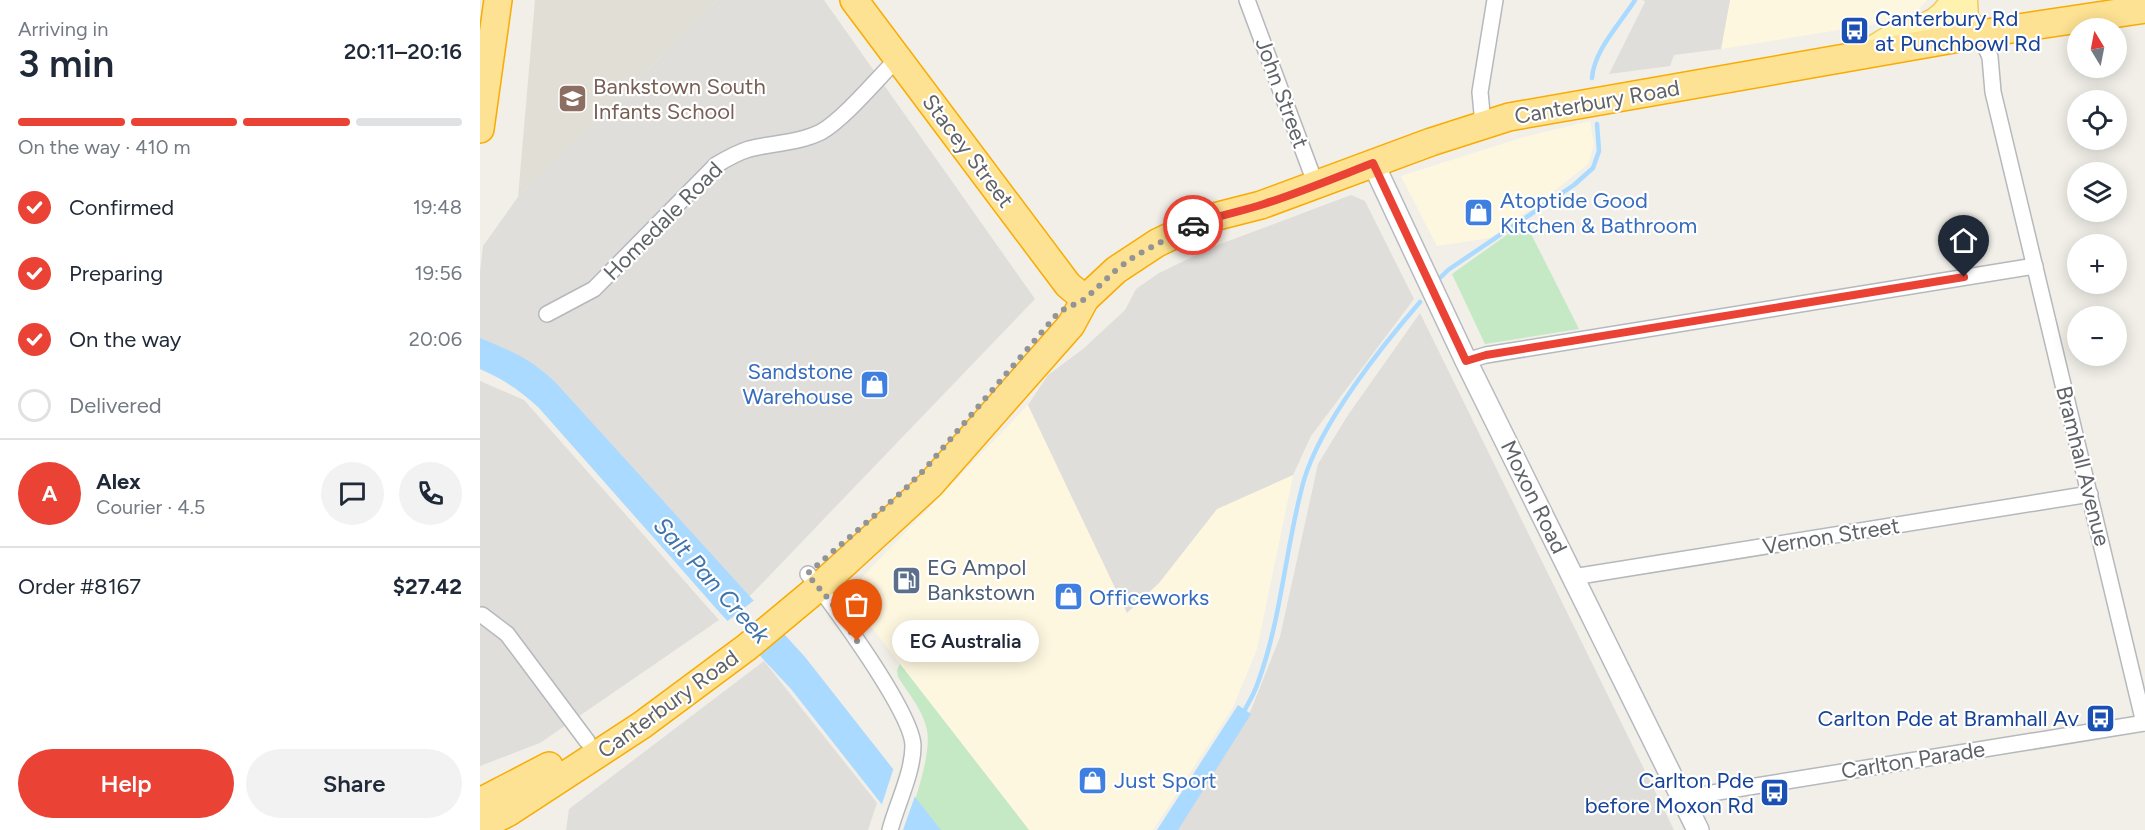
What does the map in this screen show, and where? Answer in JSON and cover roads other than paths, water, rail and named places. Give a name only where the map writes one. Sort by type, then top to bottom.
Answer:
[{"type":"highway","points":[[480,129],[498,0]]},
{"type":"highway","name":"Stacey Street","points":[[854,0],[1063,279],[1085,299]]},
{"type":"highway","name":"Canterbury Road","points":[[480,827],[509,812],[642,724],[740,640],[930,485],[1071,325],[1085,299],[1116,270],[1170,236],[1214,217],[1261,205],[1483,124],[1533,112],[1980,34],[2145,9]]},
{"type":"highway","name":"Canterbury Road","points":[[480,802],[543,769],[740,640]]},
{"type":"highway","points":[[508,830],[548,802],[565,774]]},
{"type":"main road","points":[[1862,56],[1892,37],[1932,23],[1944,13],[1953,0]]},
{"type":"main road","points":[[1965,0],[1966,19],[1980,34]]},
{"type":"main road","points":[[1980,0],[1983,17],[1980,34]]},
{"type":"main road","name":"Moxon Road","points":[[1373,163],[1466,361],[1698,830]]},
{"type":"street","name":"John Street","points":[[1247,0],[1316,185]]},
{"type":"street","points":[[1483,124],[1480,92],[1495,0]]},
{"type":"street","name":"Bramhall Avenue","points":[[1980,34],[1990,57],[1992,92],[2145,723]]},
{"type":"street","name":"Homedale Road","points":[[547,314],[594,290],[716,165],[749,149],[806,138],[821,132],[834,123],[898,58]]},
{"type":"street","points":[[1466,361],[1486,355],[2035,266]]},
{"type":"street","name":"Vernon Street","points":[[1573,577],[2090,494]]},
{"type":"street","points":[[813,581],[848,627],[906,718],[914,742],[911,762],[891,828]]},
{"type":"street","points":[[482,615],[507,634],[587,741]]},
{"type":"street","name":"Carlton Parade","points":[[1681,798],[2145,723]]},
{"type":"water","name":"Salt Pan Creek","points":[[480,338],[529,361],[556,383],[805,657],[941,830],[902,830],[791,689],[721,614],[539,408],[511,386],[480,369]]},
{"type":"water","points":[[1238,705],[1251,714],[1178,830],[1157,830]]},
{"type":"waterway","points":[[1592,78],[1597,57],[1635,0]]},
{"type":"waterway","points":[[1441,277],[1574,185],[1593,168],[1599,151],[1597,124]]},
{"type":"waterway","points":[[1243,713],[1256,688],[1272,635],[1292,531],[1304,480],[1312,458],[1354,386],[1420,302]]},
{"type":"place","name":"Canterbury Rd at Punchbowl Rd","points":[[1854,31]]},
{"type":"place","name":"Bankstown South Infants School","points":[[572,99]]},
{"type":"place","name":"Atoptide Good Kitchen & Bathroom","points":[[1479,213]]},
{"type":"place","name":"Sandstone Warehouse","points":[[874,384]]},
{"type":"place","name":"EG Ampol Bankstown","points":[[906,580]]},
{"type":"place","name":"Officeworks","points":[[1068,597]]},
{"type":"place","name":"EG Australia","points":[[857,641]]},
{"type":"place","name":"Carlton Pde at Bramhall Av","points":[[2100,718]]},
{"type":"place","name":"Just Sport","points":[[1093,780]]},
{"type":"place","name":"Carlton Pde before Moxon Rd","points":[[1775,793]]}]
